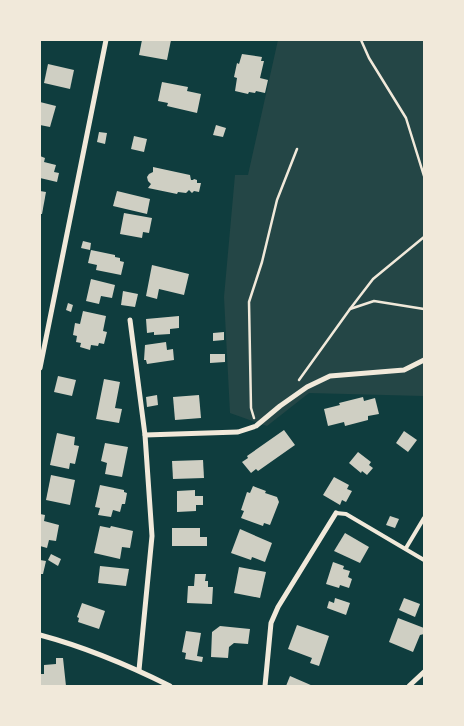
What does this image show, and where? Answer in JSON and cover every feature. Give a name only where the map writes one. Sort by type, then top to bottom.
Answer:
[{"type":"street","points":[[40,368],[106,40]]},
{"type":"street","points":[[130,320],[145,435],[152,536],[139,670]]},
{"type":"street","points":[[145,435],[238,432],[256,426],[300,392],[330,376],[404,370],[424,360]]},
{"type":"street","points":[[266,686],[271,623],[278,607],[336,513]]},
{"type":"street","points":[[40,635],[63,641],[139,670],[170,686]]},
{"type":"street","points":[[410,686],[424,672]]},
{"type":"lane","points":[[336,513],[346,514],[424,560]]},
{"type":"lane","points":[[406,548],[424,518]]},
{"type":"path","points":[[361,40],[369,58],[406,118],[424,176]]},
{"type":"path","points":[[256,426],[251,408],[249,302],[262,262],[277,200],[297,149]]},
{"type":"path","points":[[296,385],[373,279],[424,238]]},
{"type":"path","points":[[350,309],[374,301],[424,309]]},
{"type":"shaded area","points":[[278,40],[424,40],[424,395],[309,393],[267,426],[230,413],[224,297],[235,175],[248,175]]},
{"type":"building","points":[[142,40],[171,40],[167,60],[139,55]]},
{"type":"building","points":[[242,54],[262,57],[261,61],[264,61],[260,78],[268,80],[265,93],[256,91],[255,93],[249,92],[248,94],[235,91],[237,78],[234,77],[237,63],[239,64]]},
{"type":"building","points":[[48,64],[74,70],[70,89],[44,83]]},
{"type":"building","points":[[162,82],[188,87],[187,91],[201,94],[197,113],[167,106],[168,103],[158,101]]},
{"type":"building","points":[[40,102],[56,106],[50,127],[40,125]]},
{"type":"building","points":[[216,125],[226,128],[223,137],[213,135]]},
{"type":"building","points":[[99,132],[107,133],[105,144],[97,142]]},
{"type":"building","points":[[134,136],[147,139],[144,152],[131,149]]},
{"type":"building","points":[[40,156],[45,158],[44,162],[56,165],[54,172],[59,173],[57,182],[40,178]]},
{"type":"building","points":[[153,167],[190,175],[191,180],[194,179],[197,180],[197,183],[201,183],[199,192],[194,191],[192,193],[189,190],[186,193],[178,192],[177,194],[148,188],[151,184],[147,177],[153,172]]},
{"type":"building","points":[[40,191],[46,192],[42,214],[40,214]]},
{"type":"building","points":[[117,191],[150,199],[147,214],[113,206]]},
{"type":"building","points":[[124,213],[152,218],[149,233],[143,232],[142,238],[120,234]]},
{"type":"building","points":[[83,241],[91,243],[90,250],[81,248]]},
{"type":"building","points":[[91,250],[115,255],[115,257],[120,258],[120,261],[124,262],[121,275],[96,270],[97,265],[88,263]]},
{"type":"building","points":[[152,265],[189,274],[184,295],[159,289],[157,299],[146,296]]},
{"type":"building","points":[[91,279],[115,285],[112,298],[101,296],[99,304],[86,301]]},
{"type":"building","points":[[123,291],[138,294],[135,307],[121,305]]},
{"type":"building","points":[[68,303],[73,305],[71,312],[66,310]]},
{"type":"building","points":[[83,311],[106,316],[103,331],[107,332],[104,344],[99,343],[98,346],[91,345],[90,350],[80,347],[81,343],[76,342],[77,336],[73,335],[75,323],[80,324]]},
{"type":"building","points":[[179,316],[179,328],[170,329],[170,334],[154,335],[154,332],[147,333],[146,319]]},
{"type":"building","points":[[224,332],[224,340],[213,341],[213,333]]},
{"type":"building","points":[[166,342],[167,350],[173,349],[174,360],[147,364],[146,360],[144,360],[145,345]]},
{"type":"building","points":[[210,354],[225,354],[225,362],[210,363]]},
{"type":"building","points":[[58,376],[76,380],[72,396],[54,392]]},
{"type":"building","points":[[104,379],[120,382],[115,408],[122,409],[119,423],[96,419]]},
{"type":"building","points":[[157,395],[158,405],[147,407],[146,397]]},
{"type":"building","points":[[199,395],[201,418],[175,420],[173,397]]},
{"type":"building","points":[[363,397],[364,401],[375,398],[379,414],[368,416],[368,420],[345,426],[344,422],[328,426],[324,409]]},
{"type":"building","points":[[284,430],[295,445],[258,471],[256,469],[251,473],[242,462],[248,458],[247,456]]},
{"type":"building","points":[[404,431],[417,440],[408,452],[396,443]]},
{"type":"building","points":[[57,433],[75,437],[74,445],[79,446],[75,464],[70,463],[69,469],[50,465]]},
{"type":"building","points":[[105,443],[128,447],[122,477],[105,474],[107,463],[101,461]]},
{"type":"building","points":[[358,452],[371,462],[369,465],[373,468],[367,475],[362,471],[361,473],[349,463]]},
{"type":"building","points":[[203,460],[204,478],[173,479],[172,461]]},
{"type":"building","points":[[51,475],[75,480],[70,505],[46,500]]},
{"type":"building","points":[[334,477],[349,485],[347,489],[352,491],[346,502],[342,500],[340,505],[323,495]]},
{"type":"building","points":[[100,485],[124,490],[127,493],[125,504],[122,504],[120,512],[113,510],[111,517],[98,515],[100,508],[95,507]]},
{"type":"building","points":[[253,486],[277,497],[279,502],[270,525],[264,523],[263,526],[241,518],[244,511],[241,510],[247,492],[250,493]]},
{"type":"building","points":[[195,490],[195,496],[203,496],[203,505],[196,505],[196,511],[177,512],[177,491]]},
{"type":"building","points":[[40,514],[45,515],[44,521],[59,525],[56,541],[49,540],[47,548],[40,546]]},
{"type":"building","points":[[390,516],[399,519],[395,528],[386,525]]},
{"type":"building","points":[[100,526],[110,528],[111,526],[133,531],[130,548],[122,547],[120,559],[94,553]]},
{"type":"building","points":[[172,528],[200,528],[200,537],[207,537],[207,546],[172,546]]},
{"type":"building","points":[[240,529],[272,543],[265,562],[252,557],[251,560],[231,553]]},
{"type":"building","points":[[345,533],[369,547],[360,563],[334,551]]},
{"type":"building","points":[[51,554],[61,559],[58,566],[48,560]]},
{"type":"building","points":[[40,560],[46,561],[43,574],[40,574]]},
{"type":"building","points":[[333,562],[344,566],[343,569],[350,571],[348,577],[352,579],[349,588],[340,585],[339,588],[326,584]]},
{"type":"building","points":[[100,566],[129,569],[126,586],[98,583]]},
{"type":"building","points":[[239,567],[266,572],[260,598],[234,593]]},
{"type":"building","points":[[195,574],[206,574],[205,581],[208,581],[208,587],[213,587],[212,604],[187,603],[188,586],[194,586]]},
{"type":"building","points":[[335,598],[350,603],[346,615],[327,608],[329,601],[334,603]]},
{"type":"building","points":[[404,598],[420,604],[415,617],[399,610]]},
{"type":"building","points":[[82,603],[105,611],[99,629],[78,622],[79,618],[77,617]]},
{"type":"building","points":[[398,618],[424,628],[424,634],[420,635],[413,652],[389,642]]},
{"type":"building","points":[[297,625],[329,636],[319,666],[310,663],[312,658],[288,649]]},
{"type":"building","points":[[220,626],[250,629],[248,644],[234,643],[229,647],[228,658],[211,657],[212,632]]},
{"type":"building","points":[[186,631],[201,633],[197,656],[203,657],[202,662],[185,659],[186,653],[182,652]]},
{"type":"building","points":[[56,658],[63,658],[66,686],[40,686],[40,674],[44,674],[44,665],[56,664]]},
{"type":"building","points":[[290,676],[313,686],[286,686]]}]
